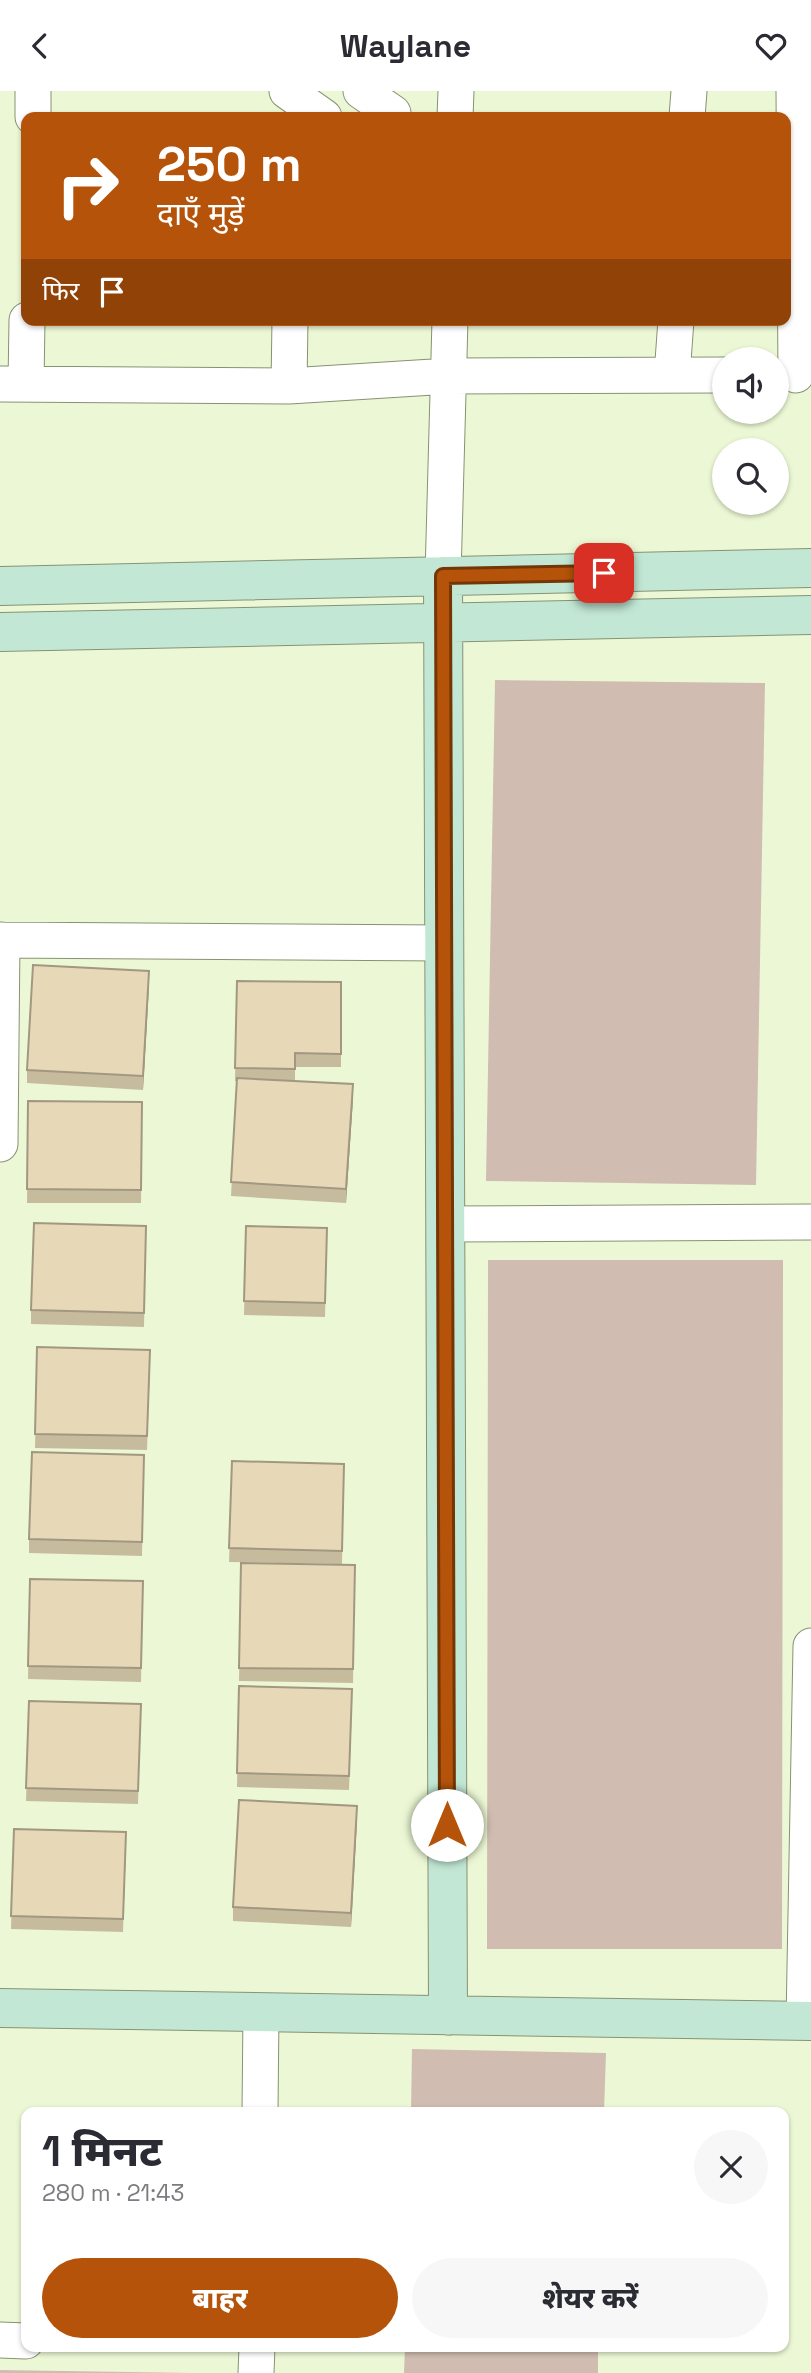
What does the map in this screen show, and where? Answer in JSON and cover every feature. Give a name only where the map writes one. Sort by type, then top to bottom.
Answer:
[{"type":"street","points":[[33,91],[33,112]]},
{"type":"street","points":[[361,91],[398,107]]},
{"type":"street","points":[[455,112],[456,91]]},
{"type":"street","points":[[687,112],[689,91]]},
{"type":"street","points":[[794,91],[794,375]]},
{"type":"street","points":[[291,101],[314,112]]},
{"type":"street","points":[[26,326],[13,384],[289,386],[449,376],[712,375]]},
{"type":"street","points":[[289,386],[290,326]]},
{"type":"street","points":[[448,2016],[442,622],[450,326]]},
{"type":"street","points":[[672,375],[676,326]]},
{"type":"street","points":[[0,586],[811,568]]},
{"type":"street","points":[[0,632],[811,615]]},
{"type":"street","points":[[0,1144],[1,940],[444,943]]},
{"type":"street","points":[[445,1224],[811,1222]]},
{"type":"street","points":[[0,2008],[808,2021],[811,1646]]},
{"type":"street","points":[[260,2107],[261,2012]]},
{"type":"street","points":[[0,2340],[21,2341]]},
{"type":"street","points":[[257,2352],[257,2373]]},
{"type":"shaded area","points":[[495,680],[765,683],[756,1185],[486,1181]]},
{"type":"shaded area","points":[[488,1260],[783,1260],[782,1949],[487,1949]]},
{"type":"shaded area","points":[[412,2049],[606,2053],[604,2107],[411,2107]]},
{"type":"shaded area","points":[[405,2352],[598,2352],[598,2373],[404,2373]]},
{"type":"shaded area","points":[[0,2370],[192,2373],[0,2373]]},
{"type":"building","points":[[33,965],[149,971],[143,1076],[27,1070]]},
{"type":"building","points":[[237,981],[341,982],[341,1054],[295,1053],[295,1069],[235,1068]]},
{"type":"building","points":[[237,1078],[353,1084],[346,1189],[231,1182]]},
{"type":"building","points":[[28,1101],[142,1102],[141,1190],[27,1189]]},
{"type":"building","points":[[34,1223],[146,1226],[144,1313],[31,1310]]},
{"type":"building","points":[[246,1226],[327,1228],[325,1303],[244,1301]]},
{"type":"building","points":[[37,1347],[150,1350],[147,1436],[35,1434]]},
{"type":"building","points":[[32,1452],[144,1455],[142,1542],[29,1539]]},
{"type":"building","points":[[232,1461],[344,1464],[342,1551],[229,1548]]},
{"type":"building","points":[[241,1563],[355,1565],[353,1669],[239,1668]]},
{"type":"building","points":[[30,1579],[143,1581],[141,1668],[28,1666]]},
{"type":"building","points":[[239,1686],[352,1689],[349,1776],[237,1773]]},
{"type":"building","points":[[29,1701],[141,1704],[138,1791],[26,1788]]},
{"type":"building","points":[[239,1800],[357,1806],[351,1913],[233,1907]]},
{"type":"building","points":[[14,1829],[126,1832],[123,1919],[11,1916]]},
{"type":"route","points":[[447,1825],[443,576],[604,573]]}]
